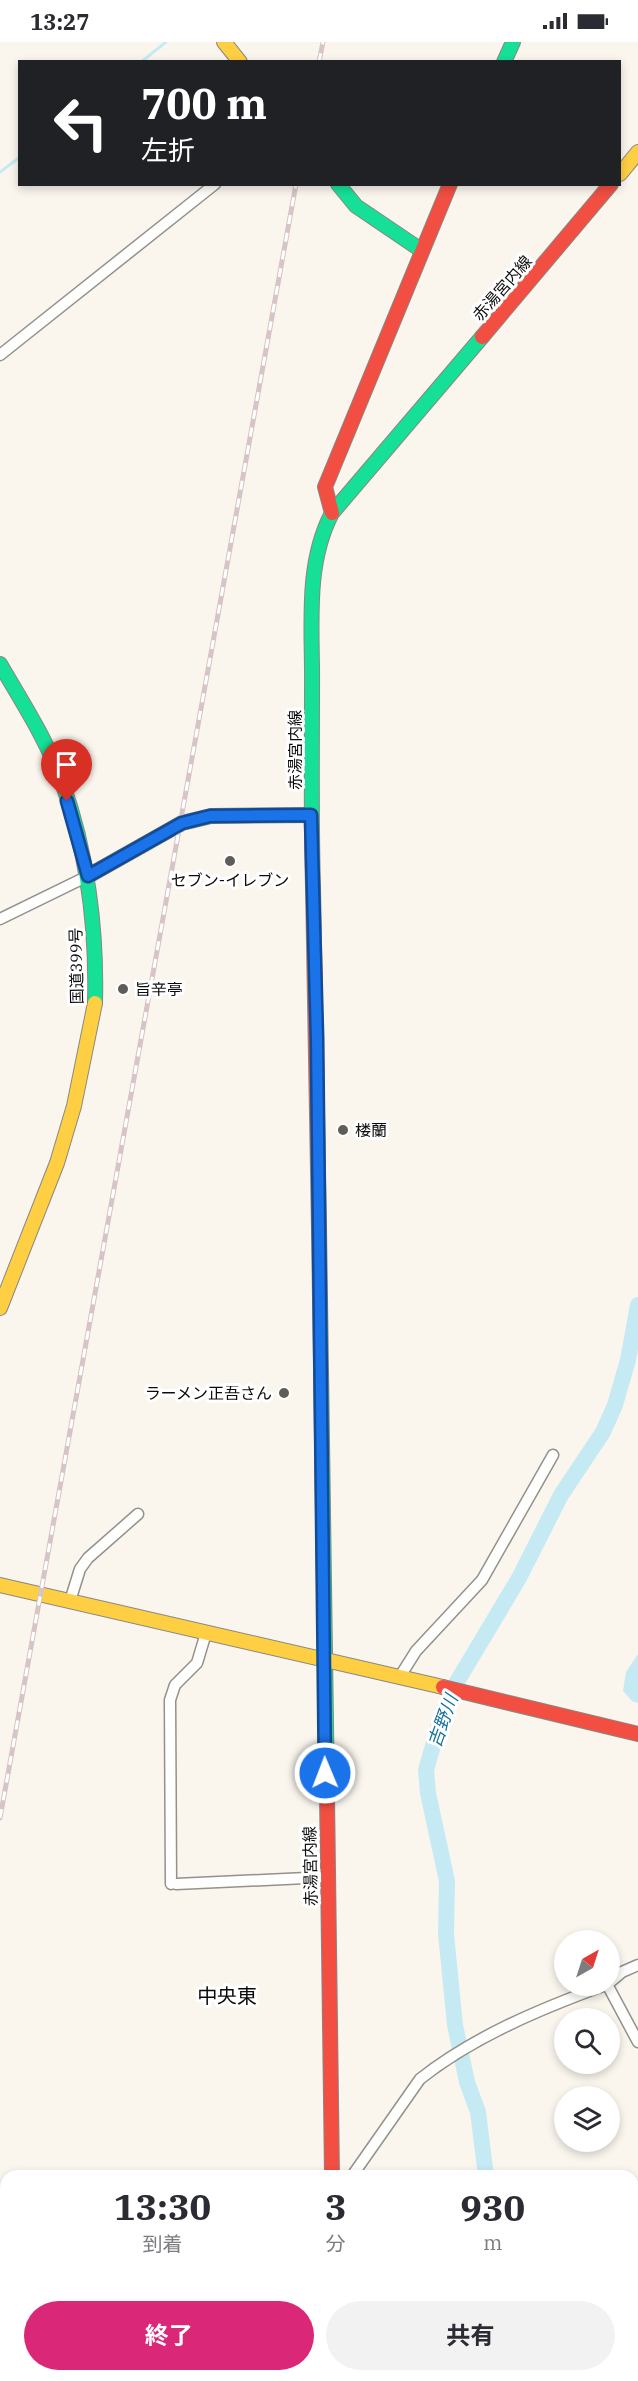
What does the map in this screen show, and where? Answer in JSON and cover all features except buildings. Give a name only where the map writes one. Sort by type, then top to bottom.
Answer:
[{"type":"main road","points":[[224,42],[238,60]]},
{"type":"main road","points":[[505,60],[513,42]]},
{"type":"main road","points":[[621,173],[638,152]]},
{"type":"main road","points":[[340,186],[356,206],[421,250]]},
{"type":"main road","points":[[332,513],[325,488],[449,186]]},
{"type":"main road","name":"赤湯宮内線","points":[[332,2170],[317,1039],[311,815],[313,578],[322,531],[332,513],[609,186]]},
{"type":"main road","name":"国道399号","points":[[0,664],[42,735],[62,782],[88,876],[95,972],[95,1002],[74,1106],[57,1163],[0,1308]]},
{"type":"main road","points":[[88,876],[182,823],[210,816],[311,815]]},
{"type":"main road","points":[[0,1585],[528,1706],[638,1734]]},
{"type":"street","points":[[0,355],[212,186]]},
{"type":"street","points":[[0,919],[88,876]]},
{"type":"street","points":[[399,1678],[416,1651],[482,1580],[553,1455]]},
{"type":"street","points":[[70,1601],[80,1569],[88,1558],[138,1514]]},
{"type":"street","points":[[206,1633],[197,1663],[175,1685],[170,1700],[174,1884],[327,1877]]},
{"type":"street","points":[[620,1974],[638,1965]]},
{"type":"street","points":[[356,2170],[420,2079],[432,2069],[502,2029],[580,1996]]},
{"type":"street","points":[[612,1996],[638,2042]]},
{"type":"water","points":[[638,1654],[638,1703],[632,1701],[623,1691],[626,1672]]},
{"type":"waterway","points":[[144,60],[166,42]]},
{"type":"waterway","points":[[0,172],[18,158]]},
{"type":"waterway","name":"吉野川","points":[[485,2170],[478,2112],[467,2082],[455,2025],[446,1934],[447,1881],[428,1793],[426,1770],[443,1711],[458,1680],[519,1578],[561,1495],[603,1432],[615,1405],[628,1360],[638,1305]]},
{"type":"railway","points":[[319,60],[323,42]]},
{"type":"railway","points":[[0,1818],[296,186]]},
{"type":"traffic: fast","points":[[505,60],[513,42]]},
{"type":"traffic: fast","points":[[340,186],[356,206],[421,250]]},
{"type":"traffic: fast","points":[[313,887],[311,622],[314,577],[323,533],[332,513],[482,337]]},
{"type":"traffic: fast","points":[[0,664],[49,751],[71,808],[89,891],[94,947],[95,1003]]},
{"type":"traffic: fast","points":[[88,876],[182,823],[211,816],[311,815]]},
{"type":"traffic: fast","points":[[319,1228],[327,1795]]},
{"type":"traffic: slow","points":[[224,42],[238,60]]},
{"type":"traffic: slow","points":[[621,173],[638,152]]},
{"type":"traffic: slow","points":[[0,1308],[57,1163],[74,1106],[95,1003]]},
{"type":"traffic: slow","points":[[0,1585],[443,1687]]},
{"type":"traffic: jam","points":[[332,513],[325,487],[449,186]]},
{"type":"traffic: jam","points":[[482,337],[609,186]]},
{"type":"traffic: jam","points":[[313,887],[319,1228]]},
{"type":"traffic: jam","points":[[443,1687],[638,1734]]},
{"type":"traffic: jam","points":[[327,1795],[332,2170]]},
{"type":"place","name":"セブン-イレブン","points":[[230,861]]},
{"type":"place","name":"旨辛亭","points":[[123,989]]},
{"type":"place","name":"楼蘭","points":[[343,1130]]},
{"type":"place","name":"ラーメン正吾さん","points":[[284,1393]]},
{"type":"district","name":"中央東","points":[[227,1996]]},
{"type":"route","points":[[67,801],[88,876],[182,823],[210,816],[311,815],[317,1039],[325,1773]]}]
